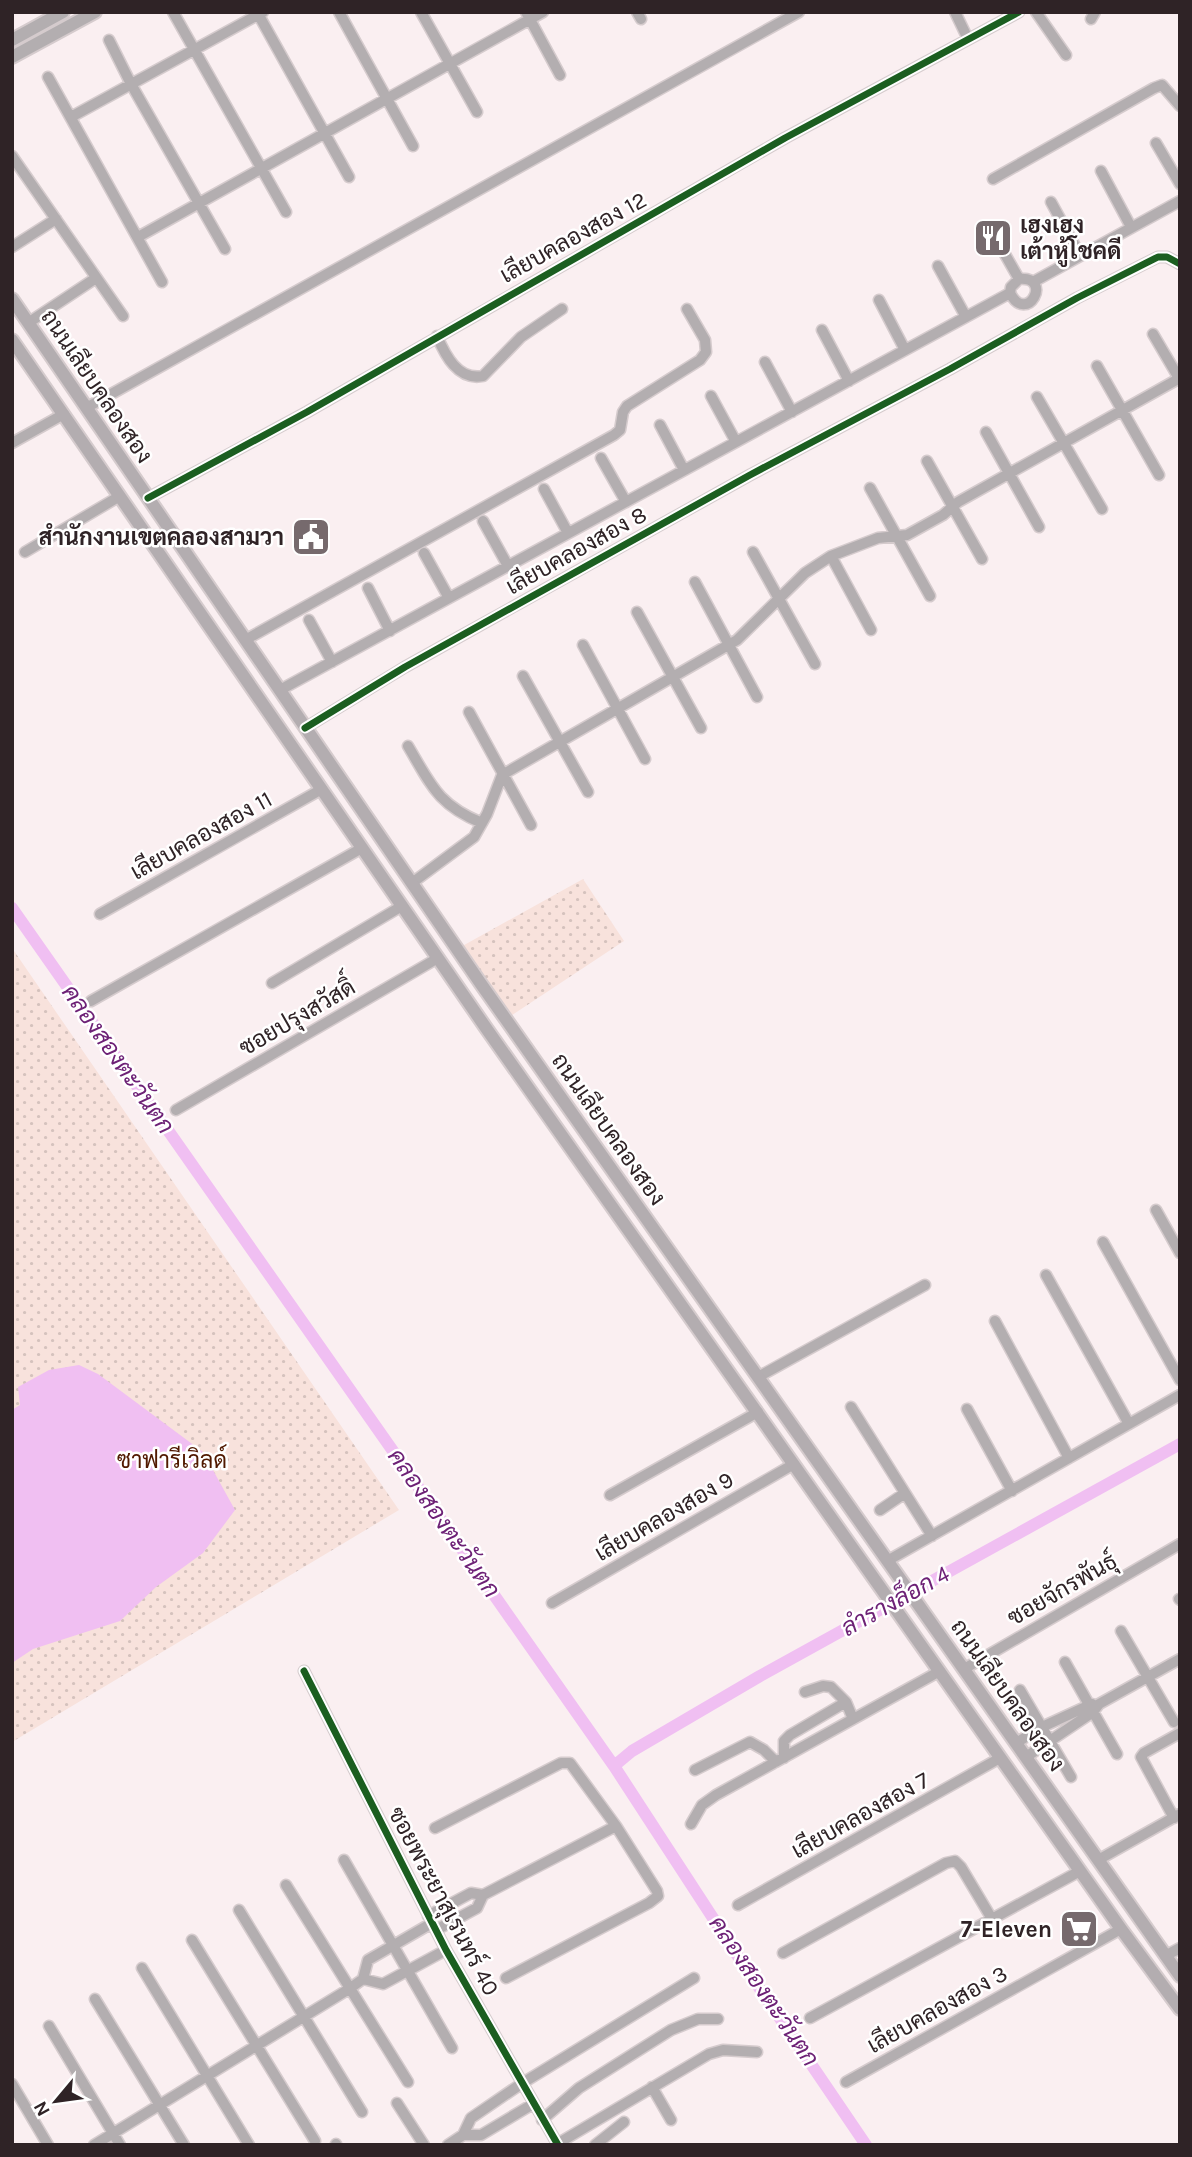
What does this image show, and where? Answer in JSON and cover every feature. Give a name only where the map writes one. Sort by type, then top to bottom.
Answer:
[{"type":"main road","name":"ถนนเลียบคลองสอง","points":[[12,299],[412,883],[1175,1968]]},
{"type":"main road","name":"ถนนเลียบคลองสอง","points":[[12,340],[438,958],[1180,2010]]},
{"type":"main road","points":[[85,446],[104,434]]},
{"type":"main road","points":[[1163,1988],[1175,1968]]},
{"type":"street","points":[[12,40],[63,12]]},
{"type":"street","points":[[12,57],[95,12]]},
{"type":"street","points":[[173,12],[286,212]]},
{"type":"street","points":[[339,12],[413,146]]},
{"type":"street","points":[[421,12],[477,112]]},
{"type":"street","points":[[138,237],[450,65],[528,16],[543,12]]},
{"type":"street","points":[[86,408],[799,12]]},
{"type":"street","points":[[955,12],[968,40]]},
{"type":"street","points":[[1036,12],[1066,55]]},
{"type":"street","points":[[71,117],[259,13],[349,177]]},
{"type":"street","name":"เลียบคลองสอง 12","points":[[148,498],[307,412],[785,138],[1013,14]]},
{"type":"street","points":[[528,16],[560,75]]},
{"type":"street","points":[[109,40],[131,84],[225,249]]},
{"type":"street","points":[[48,77],[162,282]]},
{"type":"street","points":[[993,179],[1154,88],[1163,85],[1180,106]]},
{"type":"street","points":[[1157,143],[1180,184]]},
{"type":"street","points":[[13,158],[123,316]]},
{"type":"street","points":[[1101,171],[1132,227]]},
{"type":"street","points":[[1033,282],[1180,201]]},
{"type":"street","points":[[1051,202],[1080,255]]},
{"type":"street","points":[[12,247],[55,219]]},
{"type":"street","points":[[994,235],[1018,279]]},
{"type":"street","name":"เลียบคลองสอง 8","points":[[305,728],[405,667],[750,475],[1141,264],[1167,257],[1180,264]]},
{"type":"street","points":[[938,266],[966,317]]},
{"type":"street","points":[[28,323],[96,278]]},
{"type":"street","points":[[1026,278],[1033,282],[1037,289],[1030,303],[1021,304],[1014,301],[1010,293],[1011,287],[1018,279],[1026,278]]},
{"type":"street","points":[[280,690],[1010,293]]},
{"type":"street","points":[[879,300],[905,350]]},
{"type":"street","points":[[437,337],[446,359],[456,369],[476,378],[483,376],[521,337],[562,309]]},
{"type":"street","points":[[245,640],[614,435],[620,430],[623,412],[627,406],[700,360],[706,352],[705,340],[687,309]]},
{"type":"street","points":[[822,330],[849,381]]},
{"type":"street","points":[[412,883],[474,837],[502,775],[737,640],[804,573],[831,556],[878,538],[908,535],[926,526],[1010,473],[1179,379],[1153,334]]},
{"type":"street","points":[[765,362],[792,412]]},
{"type":"street","points":[[1097,366],[1159,475]]},
{"type":"street","points":[[711,396],[736,442]]},
{"type":"street","points":[[1037,397],[1102,509]]},
{"type":"street","points":[[12,443],[64,414]]},
{"type":"street","points":[[660,425],[684,470]]},
{"type":"street","points":[[986,432],[1039,527]]},
{"type":"street","points":[[601,458],[626,502]]},
{"type":"street","points":[[927,461],[982,559]]},
{"type":"street","points":[[870,488],[930,596]]},
{"type":"street","points":[[544,489],[568,533]]},
{"type":"street","points":[[25,552],[120,496]]},
{"type":"street","points":[[483,521],[508,566]]},
{"type":"street","points":[[753,552],[815,664]]},
{"type":"street","points":[[424,553],[449,598]]},
{"type":"street","points":[[831,556],[871,630]]},
{"type":"street","points":[[695,582],[757,697]]},
{"type":"street","points":[[368,588],[390,631]]},
{"type":"street","points":[[637,612],[701,728]]},
{"type":"street","points":[[309,621],[332,662]]},
{"type":"street","points":[[583,645],[645,759]]},
{"type":"street","points":[[523,676],[588,792]]},
{"type":"street","points":[[469,712],[531,825]]},
{"type":"street","points":[[408,746],[437,795],[449,806],[482,822]]},
{"type":"street","name":"เลียบคลองสอง 11","points":[[100,914],[322,789]]},
{"type":"street","points":[[91,1001],[362,848]]},
{"type":"street","points":[[272,983],[402,906]]},
{"type":"street","name":"ซอยปรุงสวัสดิ์","points":[[176,1110],[438,958]]},
{"type":"street","points":[[1156,1210],[1180,1252]]},
{"type":"street","points":[[1103,1242],[1180,1380]]},
{"type":"street","points":[[1046,1275],[1129,1424]]},
{"type":"street","points":[[758,1377],[925,1285]]},
{"type":"street","points":[[995,1321],[1069,1458]]},
{"type":"street","points":[[887,1561],[1180,1395]]},
{"type":"street","points":[[851,1407],[932,1536]]},
{"type":"street","points":[[967,1409],[1012,1491]]},
{"type":"street","points":[[610,1495],[758,1412]]},
{"type":"street","name":"เลียบคลองสอง 9","points":[[552,1603],[794,1464]]},
{"type":"street","points":[[880,1510],[905,1493]]},
{"type":"street","name":"ซอยจักรพันธุ์","points":[[964,1669],[1180,1544]]},
{"type":"street","points":[[1121,1631],[1174,1722]]},
{"type":"street","points":[[1016,1743],[1041,1727],[1093,1707],[1180,1659]]},
{"type":"street","points":[[1065,1662],[1093,1707],[1117,1754]]},
{"type":"street","name":"ซอยพระยาสุเรนทร์ 40","points":[[304,1671],[446,1950],[555,2144]]},
{"type":"street","points":[[691,1824],[702,1805],[940,1671]]},
{"type":"street","points":[[805,1692],[823,1686],[831,1687],[846,1702],[853,1719]]},
{"type":"street","points":[[1020,1690],[1071,1777]]},
{"type":"street","points":[[780,1760],[784,1741],[790,1735],[846,1702]]},
{"type":"street","points":[[1026,1756],[1093,1707]]},
{"type":"street","points":[[1098,1860],[1177,1816],[1141,1757],[1180,1733]]},
{"type":"street","points":[[695,1770],[750,1742],[780,1760]]},
{"type":"street","name":"เลียบคลองสอง 7","points":[[738,1905],[1000,1758]]},
{"type":"street","points":[[435,1828],[565,1762],[574,1767],[657,1891],[658,1896],[649,1903],[506,1978]]},
{"type":"street","points":[[94,2145],[349,1989],[363,1979],[368,1960],[432,1923],[471,1893],[483,1895],[616,1826]]},
{"type":"street","points":[[344,1860],[452,2048]]},
{"type":"street","points":[[783,1953],[946,1863],[955,1861],[992,1919]]},
{"type":"street","points":[[810,2018],[1080,1871]]},
{"type":"street","points":[[286,1885],[408,2082]]},
{"type":"street","points":[[432,1923],[477,1908],[483,1895]]},
{"type":"street","points":[[239,1910],[362,2112]]},
{"type":"street","name":"เลียบคลองสอง 3","points":[[846,2082],[1121,1929]]},
{"type":"street","points":[[192,1940],[315,2141]]},
{"type":"street","points":[[1175,1968],[1180,1948]]},
{"type":"street","points":[[363,1979],[383,1984],[446,1950]]},
{"type":"street","points":[[142,1968],[248,2145]]},
{"type":"street","points":[[463,2136],[471,2118],[521,2084],[694,1978]]},
{"type":"street","points":[[95,1999],[184,2145]]},
{"type":"street","points":[[542,2120],[579,2088],[671,2030],[698,2019],[719,2019]]},
{"type":"street","points":[[49,2026],[120,2145]]},
{"type":"street","points":[[555,2144],[571,2141],[652,2087],[709,2054],[723,2050],[757,2052]]},
{"type":"street","points":[[12,2084],[48,2145]]},
{"type":"street","points":[[652,2087],[671,2120]]},
{"type":"street","points":[[397,2103],[424,2145]]},
{"type":"street","points":[[447,2145],[463,2136],[481,2135],[533,2104]]},
{"type":"street","points":[[595,2145],[624,2122]]},
{"type":"green space","points":[[583,879],[624,941],[506,1019],[457,949]]},
{"type":"green space","name":"ซาฟารีเวิลด์","points":[[12,948],[399,1510],[12,1742]]},
{"type":"shaded area","points":[[79,1365],[98,1374],[203,1452],[235,1510],[203,1553],[156,1587],[120,1621],[33,1649],[12,1663],[12,1410],[20,1405],[18,1387],[49,1370]]},
{"type":"waterway","name":"คลองสองตะวันตก","points":[[12,908],[614,1766],[739,1958],[866,2145]]},
{"type":"waterway","name":"ลำรางล็อก 4","points":[[614,1766],[632,1751],[760,1676],[1180,1444]]},
{"type":"cycle path","points":[[148,498],[307,412],[785,138],[1019,12]]},
{"type":"cycle path","points":[[305,728],[405,667],[750,475],[1077,298],[1158,257],[1167,257],[1180,264]]},
{"type":"cycle path","points":[[304,1671],[446,1950],[558,2145]]},
{"type":"place","name":"เฮงเฮง เต้าหู้โชคดี","points":[[993,238]]},
{"type":"place","name":"สำนักงานเขตคลองสามวา","points":[[311,537]]},
{"type":"place","name":"7-Eleven","points":[[1079,1929]]}]
